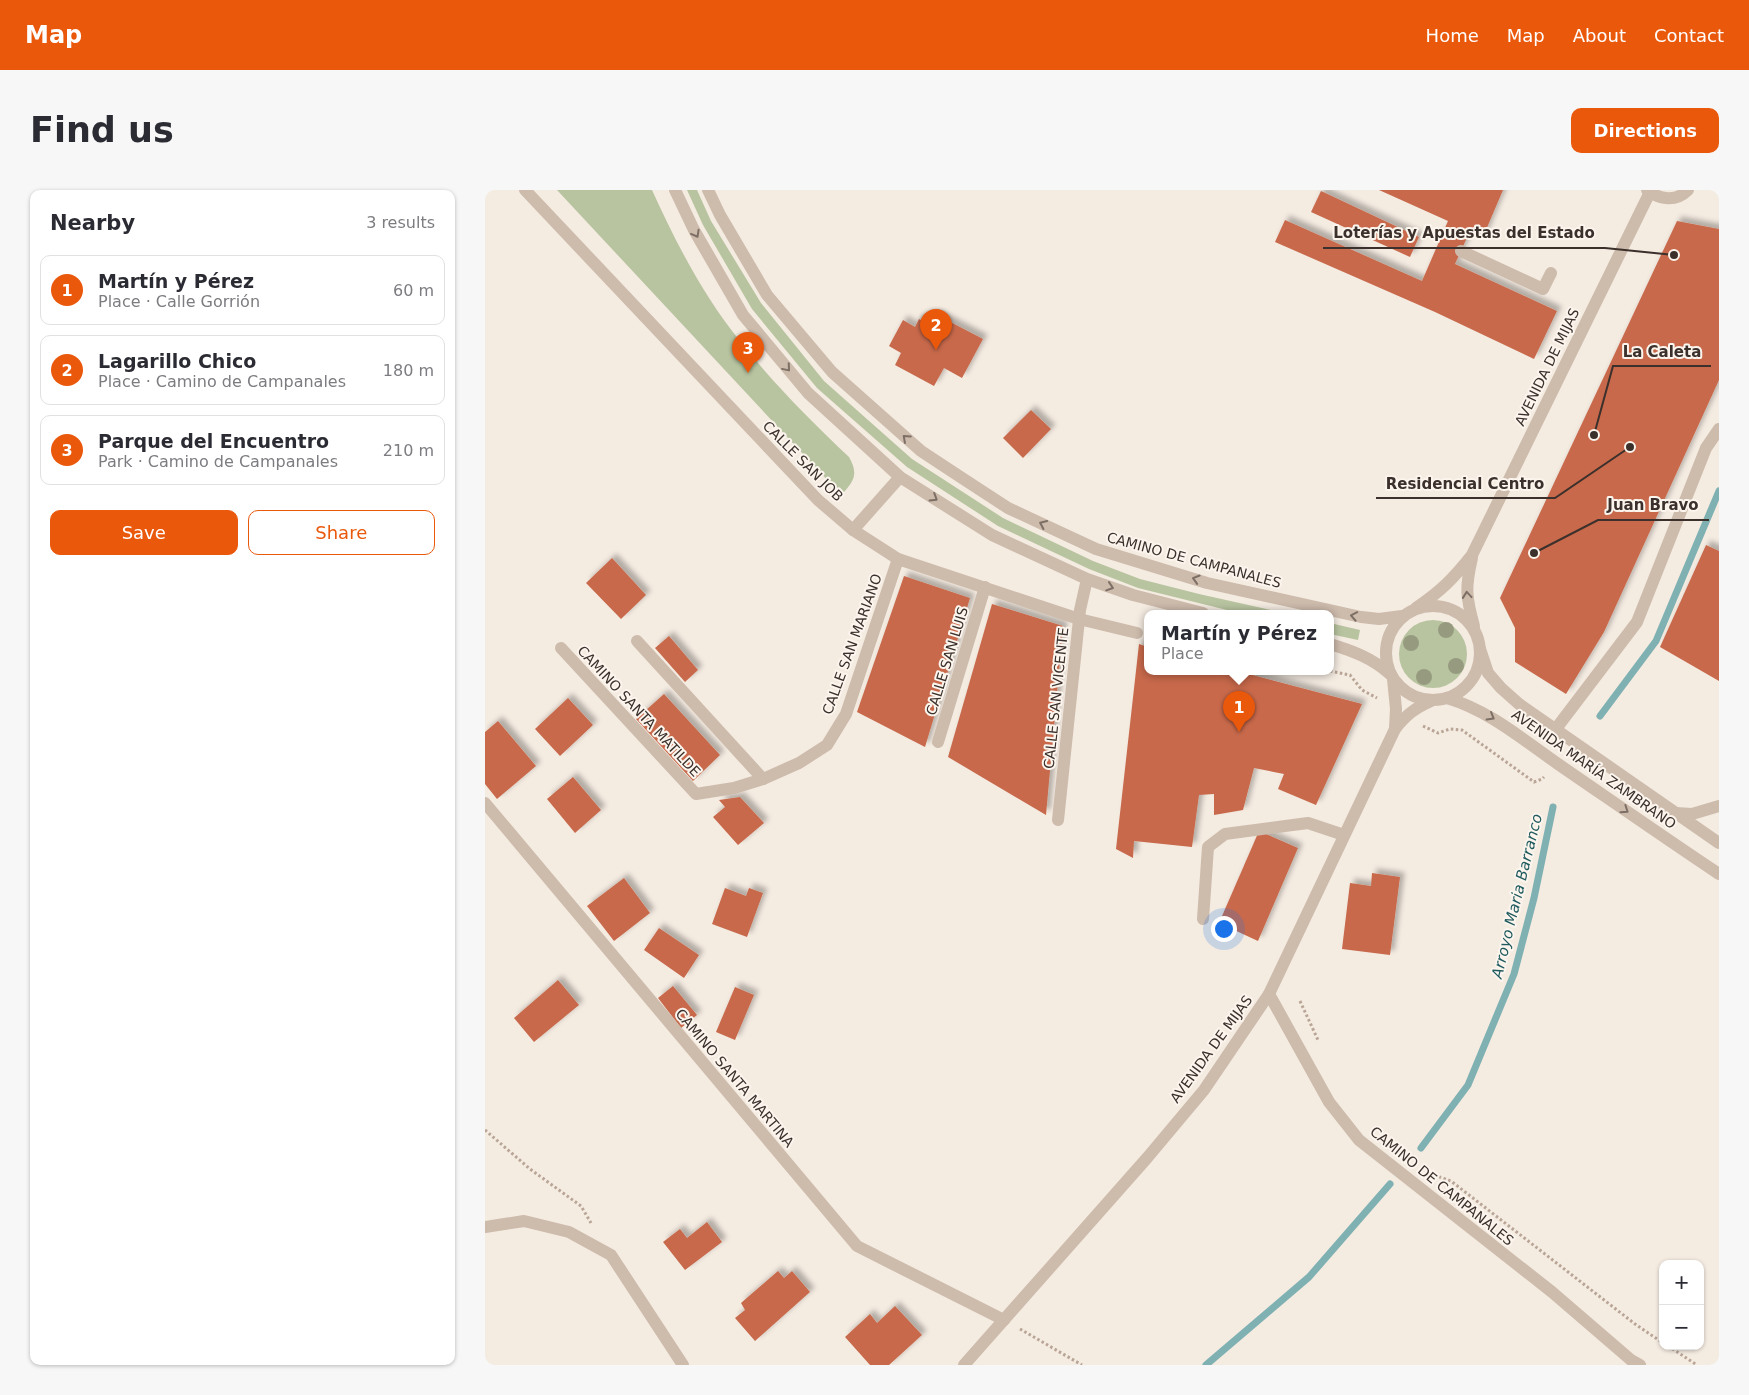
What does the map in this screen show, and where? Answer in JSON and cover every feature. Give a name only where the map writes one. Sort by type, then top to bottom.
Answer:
[{"type":"street","name":"CALLE SAN JOB","points":[[525,190],[817,500],[853,530],[898,559],[1079,619],[1137,633]]},
{"type":"street","points":[[675,190],[694,230],[743,315],[808,393],[900,477],[992,534],[1087,579],[1133,595],[1191,610]]},
{"type":"street","name":"CAMINO DE CAMPANALES","points":[[709,190],[720,215],[767,295],[832,372],[921,451],[1008,508],[1096,549],[1207,583],[1329,610]]},
{"type":"street","points":[[1648,191],[1662,198],[1671,199],[1688,190]]},
{"type":"street","name":"AVENIDA DE MIJAS","points":[[1416,608],[1438,593],[1452,580],[1472,555],[1648,191]]},
{"type":"street","points":[[1461,251],[1543,289],[1551,273]]},
{"type":"street","points":[[1555,730],[1637,622],[1707,448],[1719,429]]},
{"type":"street","points":[[853,530],[900,477]]},
{"type":"street","name":"AVENIDA DE MIJAS","points":[[1472,555],[1466,585],[1468,604],[1476,633]]},
{"type":"street","name":"CALLE SAN MARIANO","points":[[696,794],[734,788],[763,779],[799,764],[827,745],[846,714],[898,559]]},
{"type":"street","name":"CALLE SAN VICENTE","points":[[1058,820],[1079,619],[1087,579]]},
{"type":"street","name":"CALLE SAN LUIS","points":[[938,742],[985,588]]},
{"type":"street","points":[[1334,645],[1377,662],[1407,693],[1431,701],[1447,698],[1463,690],[1473,679],[1479,666],[1480,649],[1476,633],[1468,621],[1457,612],[1444,607],[1416,608],[1402,616],[1392,629],[1386,643],[1386,659],[1392,676]]},
{"type":"street","name":"CAMINO DE CAMPANALES","points":[[1334,611],[1379,619],[1402,616]]},
{"type":"street","points":[[637,641],[763,779]]},
{"type":"street","name":"CAMINO SANTA MATILDE","points":[[561,648],[696,794]]},
{"type":"street","name":"AVENIDA MARÍA ZAMBRANO","points":[[1480,649],[1488,673],[1519,704],[1719,843]]},
{"type":"street","name":"AVENIDA DE MIJAS","points":[[1392,676],[1396,709],[1395,729]]},
{"type":"street","name":"AVENIDA MARÍA ZAMBRANO","points":[[1447,698],[1465,704],[1502,724],[1719,874]]},
{"type":"street","name":"AVENIDA DE MIJAS","points":[[963,1365],[1204,1090],[1269,994],[1395,729],[1406,715],[1417,707],[1431,701]]},
{"type":"street","name":"CAMINO SANTA MARTINA","points":[[485,803],[857,1246],[1004,1320]]},
{"type":"street","points":[[1673,812],[1692,814],[1719,806]]},
{"type":"street","points":[[1203,919],[1208,848],[1225,834],[1308,823],[1344,835]]},
{"type":"street","name":"CAMINO DE CAMPANALES","points":[[1269,994],[1329,1102],[1359,1140],[1552,1292],[1631,1360],[1640,1365]]},
{"type":"street","points":[[485,1226],[524,1222],[569,1232],[611,1255],[683,1365]]},
{"type":"path","points":[[1334,672],[1350,675],[1363,690],[1396,709]]},
{"type":"path","points":[[1300,1002],[1320,1046]]},
{"type":"path","points":[[485,1130],[530,1169],[581,1206],[611,1255]]},
{"type":"path","points":[[1427,1172],[1451,1181],[1635,1324],[1659,1339]]},
{"type":"path","points":[[1004,1320],[1082,1365]]},
{"type":"path","points":[[1674,1350],[1697,1365]]},
{"type":"green space","points":[[557,190],[652,190],[691,268],[727,324],[779,386],[849,457],[854,468],[854,476],[843,493],[831,484]]},
{"type":"green space","points":[[687,190],[697,190],[711,221],[761,303],[824,381],[912,459],[1003,518],[1093,561],[1140,579],[1271,610],[1227,610],[1138,588],[1089,569],[998,526],[907,467],[817,388],[752,309],[703,225]]},
{"type":"green space","points":[[1433,620],[1446,622],[1457,630],[1465,641],[1467,654],[1465,667],[1457,678],[1446,686],[1433,688],[1420,686],[1409,678],[1401,667],[1399,654],[1401,641],[1409,630],[1420,622]]},
{"type":"green space","points":[[1334,624],[1360,630],[1358,640],[1334,635]]},
{"type":"building","points":[[1379,190],[1503,190],[1483,237],[1470,231],[1455,264],[1557,311],[1534,359],[1435,312],[1275,242],[1285,220],[1422,281],[1448,221]]},
{"type":"building","points":[[1321,191],[1419,237],[1410,257],[1311,212]]},
{"type":"building","points":[[1677,221],[1719,229],[1719,380],[1604,632],[1566,694],[1515,662],[1515,628],[1500,598]]},
{"type":"building","points":[[937,315],[983,339],[962,378],[944,368],[934,386],[895,365],[901,353],[889,346],[903,320],[915,327],[919,319],[931,326]]},
{"type":"building","points":[[1031,410],[1051,429],[1023,458],[1003,438]]},
{"type":"building","points":[[1706,545],[1719,551],[1719,681],[1660,647]]},
{"type":"building","points":[[612,558],[646,595],[621,619],[586,583]]},
{"type":"building","points":[[904,576],[970,598],[925,747],[857,712]]},
{"type":"building","points":[[992,604],[1063,626],[1046,815],[948,757]]},
{"type":"building","points":[[669,636],[698,670],[685,682],[655,648]]},
{"type":"building","points":[[1139,644],[1144,646],[1144,675],[1252,675],[1362,704],[1316,805],[1278,789],[1284,774],[1254,768],[1243,810],[1214,815],[1214,794],[1199,795],[1192,847],[1134,841],[1133,858],[1116,849]]},
{"type":"building","points":[[664,694],[720,755],[693,781],[636,719]]},
{"type":"building","points":[[568,698],[593,725],[560,756],[535,729]]},
{"type":"building","points":[[498,721],[536,766],[497,799],[485,784],[485,732]]},
{"type":"building","points":[[573,777],[601,810],[575,833],[547,799]]},
{"type":"building","points":[[740,797],[764,823],[738,845],[713,817],[725,807],[719,800]]},
{"type":"building","points":[[1259,831],[1298,848],[1258,941],[1219,923]]},
{"type":"building","points":[[1372,873],[1400,877],[1390,955],[1342,949],[1350,883],[1371,886]]},
{"type":"building","points":[[624,878],[650,913],[614,941],[587,906]]},
{"type":"building","points":[[725,888],[746,896],[749,888],[763,893],[747,937],[712,924]]},
{"type":"building","points":[[659,928],[699,955],[684,978],[644,950]]},
{"type":"building","points":[[558,980],[579,1005],[534,1042],[514,1018]]},
{"type":"building","points":[[673,986],[697,1015],[681,1028],[658,998]]},
{"type":"building","points":[[735,987],[754,995],[735,1040],[716,1032]]},
{"type":"building","points":[[707,1222],[722,1242],[685,1270],[663,1242],[680,1229],[687,1238]]},
{"type":"building","points":[[778,1271],[784,1278],[792,1271],[810,1292],[755,1341],[735,1318],[745,1310],[741,1303]]},
{"type":"building","points":[[895,1306],[922,1335],[889,1365],[870,1365],[845,1337],[870,1314],[877,1323]]},
{"type":"waterway","name":"Arroyo Maria Barranco","points":[[1600,716],[1656,641],[1719,491]]},
{"type":"waterway","name":"Arroyo Maria Barranco","points":[[1421,1148],[1468,1085],[1514,974],[1534,898],[1553,807]]},
{"type":"waterway","name":"Arroyo Maria Barranco","points":[[1206,1365],[1309,1277],[1390,1184]]},
{"type":"place","name":"Loterías y Apuestas del Estado","points":[[1674,255]]},
{"type":"place","name":"Lagarillo Chico","points":[[936,350]]},
{"type":"place","name":"Parque del Encuentro","points":[[748,373]]},
{"type":"place","name":"La Caleta","points":[[1594,435]]},
{"type":"place","name":"Residencial Centro","points":[[1630,447]]},
{"type":"place","name":"Juan Bravo","points":[[1534,553]]},
{"type":"place","name":"Martín y Pérez","points":[[1239,732]]}]
